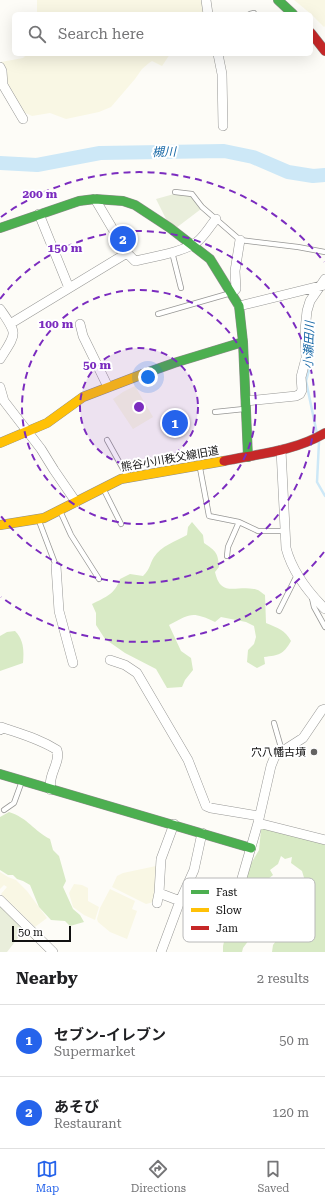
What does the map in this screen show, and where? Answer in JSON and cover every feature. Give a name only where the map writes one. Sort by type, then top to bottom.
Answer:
[{"type":"street","points":[[206,0],[206,12]]},
{"type":"street","points":[[278,0],[291,12]]},
{"type":"street","points":[[313,36],[325,51]]},
{"type":"street","points":[[218,56],[222,74],[223,126]]},
{"type":"street","points":[[0,67],[2,71],[3,85],[23,120]]},
{"type":"street","points":[[95,198],[127,253],[135,261],[172,252],[191,245],[198,241],[216,219]]},
{"type":"street","points":[[0,228],[79,201],[95,198],[123,202],[135,205],[170,228],[210,259],[232,293],[238,306],[243,342],[248,457]]},
{"type":"street","points":[[39,214],[69,288]]},
{"type":"street","points":[[232,293],[236,289],[235,272],[240,240]]},
{"type":"street","points":[[10,324],[127,253]]},
{"type":"street","points":[[238,306],[324,283]]},
{"type":"street","points":[[246,405],[300,394],[302,390],[301,378],[306,358],[304,330],[307,311],[310,301],[324,283]]},
{"type":"street","points":[[0,309],[14,331],[13,339],[0,358]]},
{"type":"street","points":[[80,324],[83,336],[108,387]]},
{"type":"street","points":[[0,443],[46,423],[83,397],[174,363],[243,342]]},
{"type":"street","points":[[0,388],[2,401],[41,449],[76,502]]},
{"type":"street","name":"熊谷小川秩父線旧道","points":[[0,525],[38,519],[60,511],[121,479],[128,477],[199,466],[281,450],[313,440],[325,433]]},
{"type":"street","points":[[281,450],[284,531],[288,556],[311,596],[325,609]]},
{"type":"street","points":[[56,566],[59,611],[73,663]]},
{"type":"street","points":[[110,660],[125,665],[137,673],[188,760],[206,806],[325,840]]},
{"type":"street","points":[[242,878],[259,820],[271,766],[275,756],[303,738],[322,710],[325,709]]},
{"type":"street","points":[[0,728],[29,736],[48,744],[57,750],[59,754],[50,780],[51,790]]},
{"type":"street","points":[[0,774],[51,790],[202,832],[251,848]]},
{"type":"street","points":[[157,903],[161,859],[174,824]]},
{"type":"street","points":[[190,878],[194,870],[202,832]]},
{"type":"street","points":[[159,893],[180,901]]},
{"type":"street","points":[[161,952],[183,894]]},
{"type":"street","points":[[0,900],[53,952]]},
{"type":"lane","points":[[175,192],[192,194],[202,207],[240,240],[325,252]]},
{"type":"lane","points":[[172,252],[181,288]]},
{"type":"lane","points":[[158,314],[232,293]]},
{"type":"lane","points":[[215,412],[246,405]]},
{"type":"lane","points":[[107,440],[128,477]]},
{"type":"lane","points":[[199,466],[209,516],[240,522],[258,531],[284,531]]},
{"type":"lane","points":[[103,488],[122,524]]},
{"type":"lane","points":[[60,511],[72,535],[99,579]]},
{"type":"lane","points":[[38,519],[56,566]]},
{"type":"lane","points":[[227,556],[228,547],[240,522]]},
{"type":"lane","points":[[279,611],[298,574]]},
{"type":"lane","points":[[311,596],[314,607],[325,627]]},
{"type":"lane","points":[[274,723],[282,751]]},
{"type":"lane","points":[[4,810],[14,803],[22,781]]},
{"type":"shaded area","points":[[37,0],[204,0],[204,12],[37,12]]},
{"type":"shaded area","points":[[294,0],[325,0],[325,26],[324,27],[313,16],[313,12],[309,12]]},
{"type":"shaded area","points":[[25,56],[169,56],[162,66],[152,61],[142,69],[111,107],[99,112],[66,119],[50,113],[32,116],[21,111],[6,85],[5,70],[1,62],[23,58]]},
{"type":"shaded area","points":[[135,386],[153,417],[133,429],[113,399]]},
{"type":"shaded area","points":[[156,866],[158,868],[154,902],[146,904],[112,887],[117,876],[123,873]]},
{"type":"shaded area","points":[[0,872],[16,880],[27,891],[47,918],[35,927],[1,894],[7,887],[4,885],[0,889]]},
{"type":"shaded area","points":[[74,884],[82,885],[88,888],[88,901],[99,907],[95,920],[84,915],[73,907],[69,893]]},
{"type":"shaded area","points":[[110,889],[135,901],[132,909],[137,911],[127,939],[110,932],[98,922],[97,919],[100,908]]},
{"type":"green space","points":[[174,194],[191,196],[201,209],[176,228],[167,221],[156,199]]},
{"type":"green space","points":[[192,522],[203,535],[204,543],[214,550],[217,555],[219,567],[215,572],[221,585],[230,589],[255,589],[265,595],[266,623],[284,632],[291,641],[286,649],[280,654],[264,657],[265,664],[257,668],[247,662],[248,650],[254,644],[256,637],[254,626],[246,622],[221,617],[215,622],[201,616],[187,616],[169,625],[181,651],[191,658],[193,670],[185,680],[182,687],[167,688],[156,669],[125,653],[105,639],[96,625],[96,613],[92,604],[113,592],[120,579],[130,574],[143,576],[149,569],[157,553],[169,544],[187,535],[188,527]]},
{"type":"green space","points":[[15,631],[18,634],[23,646],[23,663],[0,671],[0,636],[7,632]]},
{"type":"green space","points":[[9,812],[26,821],[50,839],[53,850],[59,856],[66,881],[63,887],[73,909],[80,915],[84,922],[70,926],[65,921],[51,920],[39,907],[30,885],[17,879],[13,875],[8,875],[0,870],[0,817]]},
{"type":"green space","points":[[265,827],[325,844],[325,952],[272,952],[275,942],[315,942],[315,878],[304,878],[302,871],[291,863],[292,857],[285,859],[281,856],[278,864],[270,870],[273,875],[269,878],[246,878],[249,867],[259,850],[261,830]]},
{"type":"green space","points":[[0,905],[24,930],[7,952],[0,952]]},
{"type":"green space","points":[[224,942],[247,942],[242,952],[223,952]]},
{"type":"waterway","name":"槻川","points":[[0,163],[37,165],[100,153],[224,151],[253,157],[288,172],[313,176],[325,175]]},
{"type":"waterway","name":"小瀬田川","points":[[310,356],[311,363],[306,381],[317,434]]},
{"type":"waterway","name":"小瀬田川","points":[[319,442],[317,482],[325,496]]},
{"type":"traffic: fast","points":[[278,0],[291,12]]},
{"type":"traffic: fast","points":[[0,228],[79,201],[95,199],[123,201],[135,205],[170,228],[210,259],[239,306],[243,342],[248,457]]},
{"type":"traffic: fast","points":[[143,374],[243,342]]},
{"type":"traffic: fast","points":[[0,774],[251,848]]},
{"type":"traffic: slow","points":[[0,443],[47,423],[83,397],[143,374]]},
{"type":"traffic: slow","points":[[0,525],[44,518],[121,479],[224,461]]},
{"type":"traffic: jam","points":[[313,36],[325,51]]},
{"type":"traffic: jam","points":[[224,461],[289,448],[325,433]]},
{"type":"place","name":"あそび","points":[[123,239]]},
{"type":"place","name":"セブン-イレブン","points":[[175,423]]},
{"type":"place","name":"穴八幡古墳","points":[[314,752]]}]
